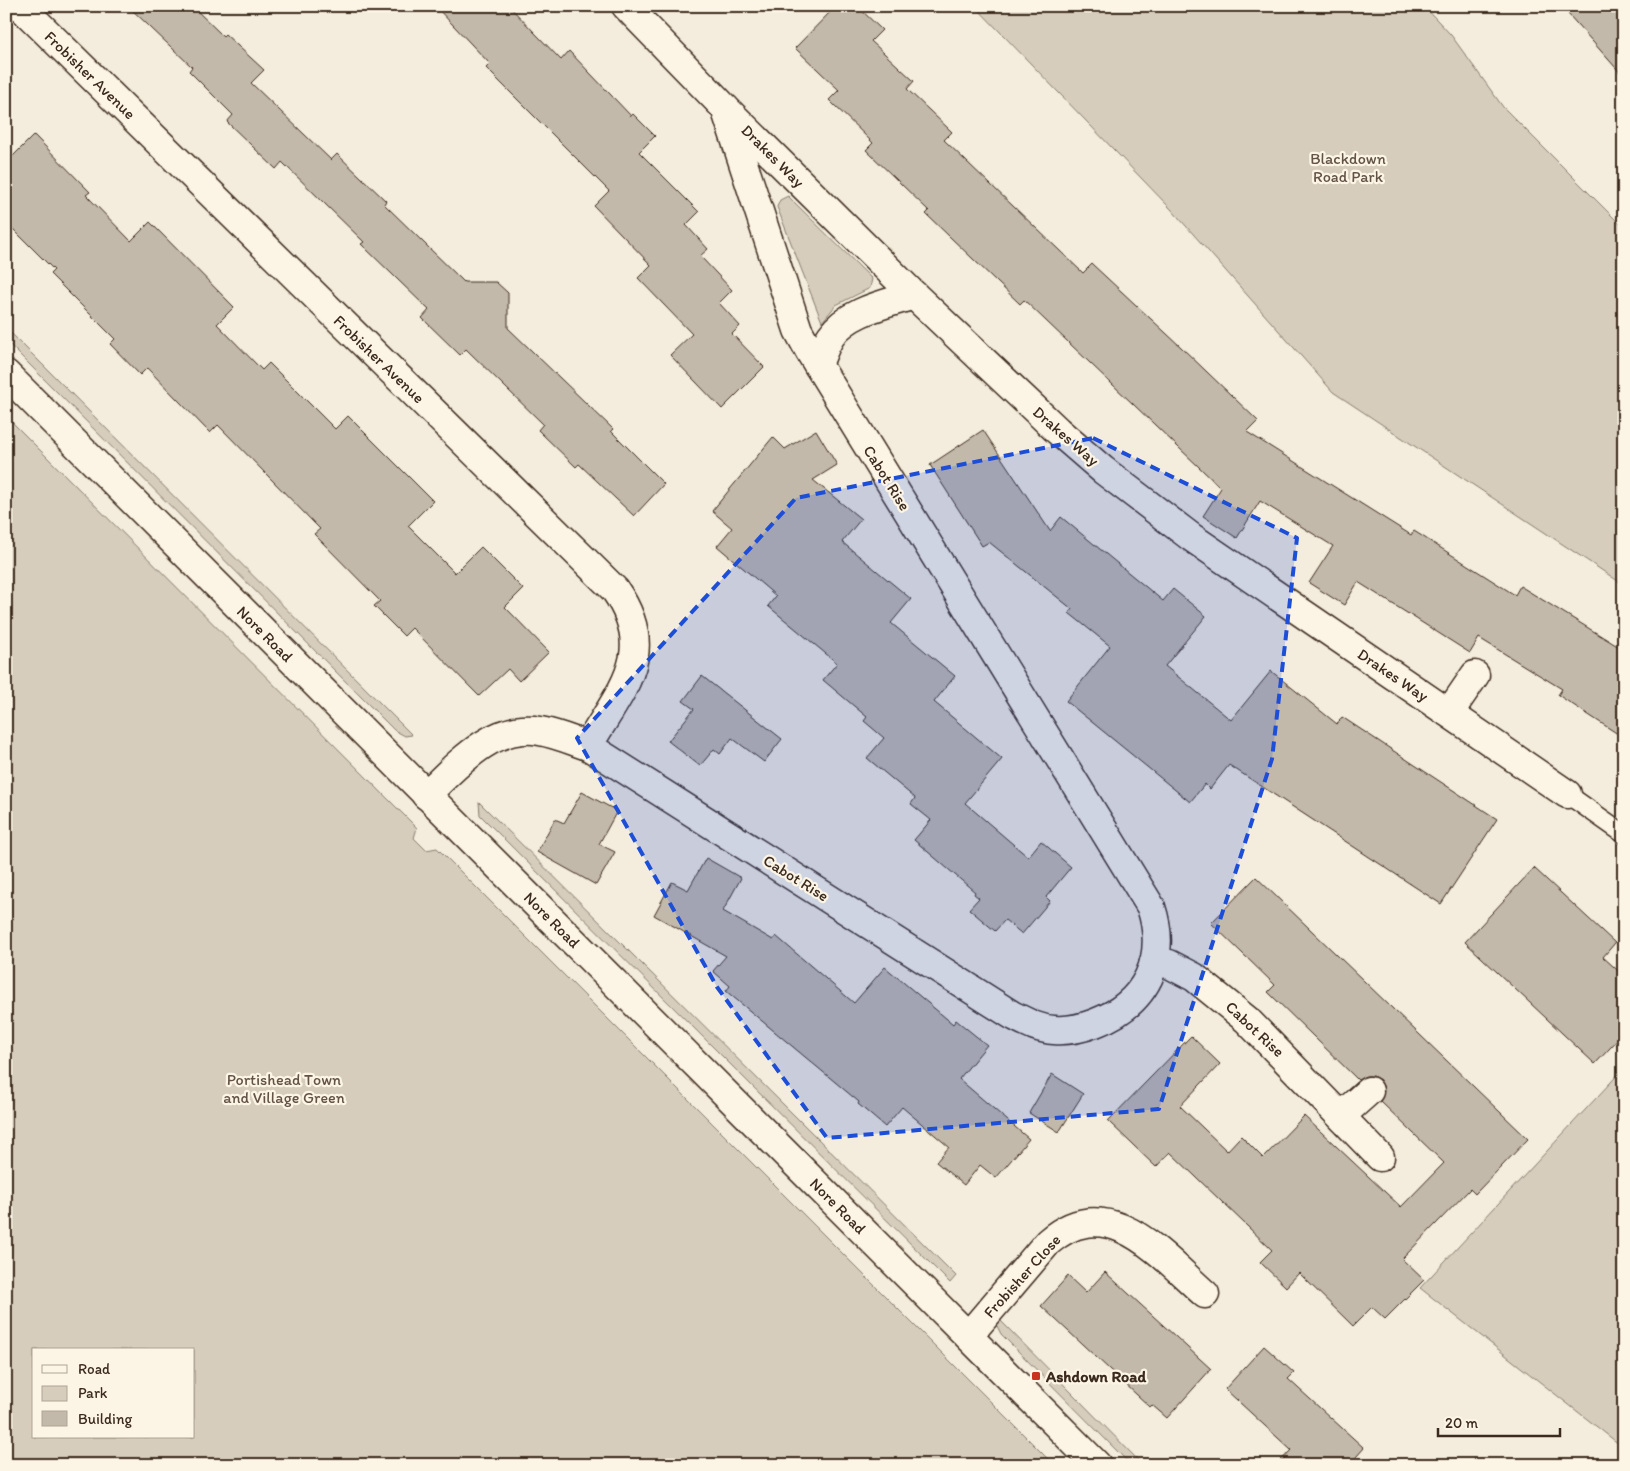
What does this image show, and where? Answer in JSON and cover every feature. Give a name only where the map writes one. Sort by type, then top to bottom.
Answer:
[{"type":"street","name":"Frobisher Avenue","points":[[20,6],[614,590],[632,621],[636,636],[635,658],[628,675],[588,746]]},
{"type":"street","name":"Drakes Way","points":[[626,6],[725,108],[914,295],[1058,432],[1149,506],[1567,794]]},
{"type":"street","name":"Drakes Way","points":[[725,108],[795,322],[818,365]]},
{"type":"street","points":[[818,365],[830,337],[843,323],[866,311],[914,295]]},
{"type":"street","name":"Cabot Rise","points":[[426,795],[473,752],[506,732],[539,731],[588,746],[1003,1010],[1034,1026],[1054,1030],[1075,1029],[1092,1025],[1115,1014],[1133,1001],[1148,979],[1154,962],[1157,937],[1152,907],[818,365]]},
{"type":"street","name":"Nore Road","points":[[6,374],[1098,1465]]},
{"type":"street","points":[[1449,713],[1475,675]]},
{"type":"street","name":"Cabot Rise","points":[[1154,962],[1180,969],[1222,998],[1266,1037],[1380,1157]]},
{"type":"street","points":[[1342,1116],[1369,1091]]},
{"type":"street","name":"Frobisher Close","points":[[969,1335],[1048,1242],[1064,1230],[1080,1223],[1104,1222],[1130,1231],[1205,1294]]},
{"type":"lane","points":[[1567,794],[1624,834]]},
{"type":"highlighted area","points":[[1093,438],[1297,538],[1272,759],[1159,1109],[827,1138],[717,987],[577,738],[796,498]]},
{"type":"green space","name":"Blackdown Road Park","points":[[975,6],[1424,6],[1451,35],[1503,107],[1624,228],[1624,585],[1333,392],[1171,209]]},
{"type":"green space","points":[[788,196],[872,279],[870,288],[836,305],[822,322],[777,207],[780,200]]},
{"type":"green space","points":[[6,328],[412,735],[405,736],[394,730],[6,341]]},
{"type":"green space","name":"Portishead Town and Village Green","points":[[6,416],[417,828],[414,838],[426,850],[437,848],[1054,1465],[6,1465]]},
{"type":"green space","points":[[479,802],[956,1276],[950,1283],[480,815]]},
{"type":"green space","points":[[1624,1068],[1624,1448],[1420,1288]]},
{"type":"green space","points":[[999,1319],[1143,1465],[1131,1465],[1001,1334],[996,1324]]},
{"type":"building","points":[[128,6],[192,6],[223,36],[225,34],[264,70],[251,83],[331,160],[337,154],[386,201],[384,204],[464,282],[496,282],[508,293],[508,328],[613,429],[611,431],[664,484],[634,516],[579,464],[576,467],[538,430],[543,424],[466,349],[460,355],[422,318],[429,310],[361,244],[364,242],[282,162],[276,169],[227,122],[233,115],[189,71],[192,67]]},
{"type":"building","points":[[435,6],[509,6],[561,60],[569,51],[631,116],[633,114],[655,136],[639,152],[699,212],[686,225],[708,249],[700,256],[732,290],[719,303],[740,326],[732,334],[764,367],[722,409],[670,355],[692,334],[638,278],[651,265],[594,206],[609,191],[486,68],[490,64]]},
{"type":"building","points":[[836,6],[857,6],[882,30],[871,41],[914,81],[907,89],[952,132],[944,140],[1083,273],[1092,264],[1258,421],[1247,432],[1411,535],[1414,531],[1515,595],[1520,586],[1624,650],[1624,738],[1558,695],[1562,689],[1479,638],[1470,653],[1358,582],[1344,605],[1309,583],[1333,546],[1260,501],[1237,538],[1203,516],[1221,488],[1024,300],[1020,304],[926,214],[929,211],[866,150],[873,143],[829,100],[839,90],[795,48]]},
{"type":"building","points":[[1561,6],[1624,6],[1624,77]]},
{"type":"building","points":[[34,135],[90,192],[86,195],[131,241],[150,222],[234,307],[217,324],[262,370],[269,363],[335,429],[348,416],[433,501],[408,526],[455,573],[481,547],[523,589],[505,607],[549,652],[519,681],[508,669],[479,696],[412,628],[404,636],[374,606],[380,601],[314,534],[320,529],[218,425],[210,433],[147,368],[140,375],[110,344],[115,339],[50,274],[54,270],[6,222],[6,163]]},
{"type":"building","points":[[816,430],[837,465],[813,480],[861,519],[842,542],[911,599],[891,623],[955,676],[934,702],[1002,759],[965,803],[1028,857],[1041,841],[1071,867],[1046,897],[1050,901],[1022,934],[1005,920],[995,931],[969,909],[979,898],[974,894],[975,892],[914,840],[931,820],[911,804],[915,798],[867,758],[884,738],[864,721],[867,717],[823,680],[837,663],[768,606],[776,596],[717,546],[732,528],[712,511],[773,437],[785,449]]},
{"type":"building","points":[[983,430],[1050,531],[1061,517],[1163,601],[1173,589],[1206,616],[1165,666],[1231,720],[1271,671],[1337,724],[1342,717],[1497,819],[1441,904],[1229,765],[1210,789],[1205,784],[1190,802],[1066,701],[1110,646],[1069,613],[1072,609],[989,542],[982,546],[930,465]]},
{"type":"building","points":[[702,676],[782,739],[764,762],[732,738],[720,754],[714,749],[700,766],[668,741],[694,709],[683,701]]},
{"type":"building","points":[[582,792],[617,811],[599,844],[615,852],[596,885],[537,852],[555,819],[564,823]]},
{"type":"building","points":[[706,858],[741,878],[723,911],[773,940],[776,936],[854,1003],[885,967],[953,1024],[956,1020],[987,1045],[959,1079],[1029,1139],[996,1178],[980,1165],[964,1185],[936,1162],[949,1147],[902,1107],[885,1127],[858,1104],[859,1102],[726,991],[730,986],[713,971],[726,956],[654,915],[672,882],[688,890]]},
{"type":"building","points":[[1534,868],[1615,943],[1603,957],[1624,976],[1624,1033],[1595,1064],[1465,942]]},
{"type":"building","points":[[1256,877],[1528,1139],[1475,1194],[1470,1189],[1402,1259],[1424,1280],[1385,1319],[1372,1307],[1353,1326],[1299,1273],[1286,1287],[1260,1262],[1272,1250],[1170,1152],[1156,1167],[1108,1121],[1191,1036],[1220,1064],[1180,1106],[1227,1151],[1241,1136],[1263,1158],[1304,1116],[1401,1207],[1444,1163],[1380,1101],[1384,1088],[1380,1080],[1373,1076],[1366,1076],[1358,1080],[1268,992],[1275,985],[1211,923]]},
{"type":"building","points":[[1052,1074],[1083,1094],[1059,1132],[1029,1113]]},
{"type":"building","points":[[1105,1272],[1211,1369],[1167,1418],[1152,1405],[1150,1407],[1041,1306],[1068,1276],[1086,1293]]},
{"type":"building","points":[[1264,1346],[1294,1373],[1288,1379],[1364,1448],[1349,1465],[1277,1465],[1291,1450],[1225,1389]]},
{"type":"place","name":"Ashdown Road","points":[[1036,1376]]}]
